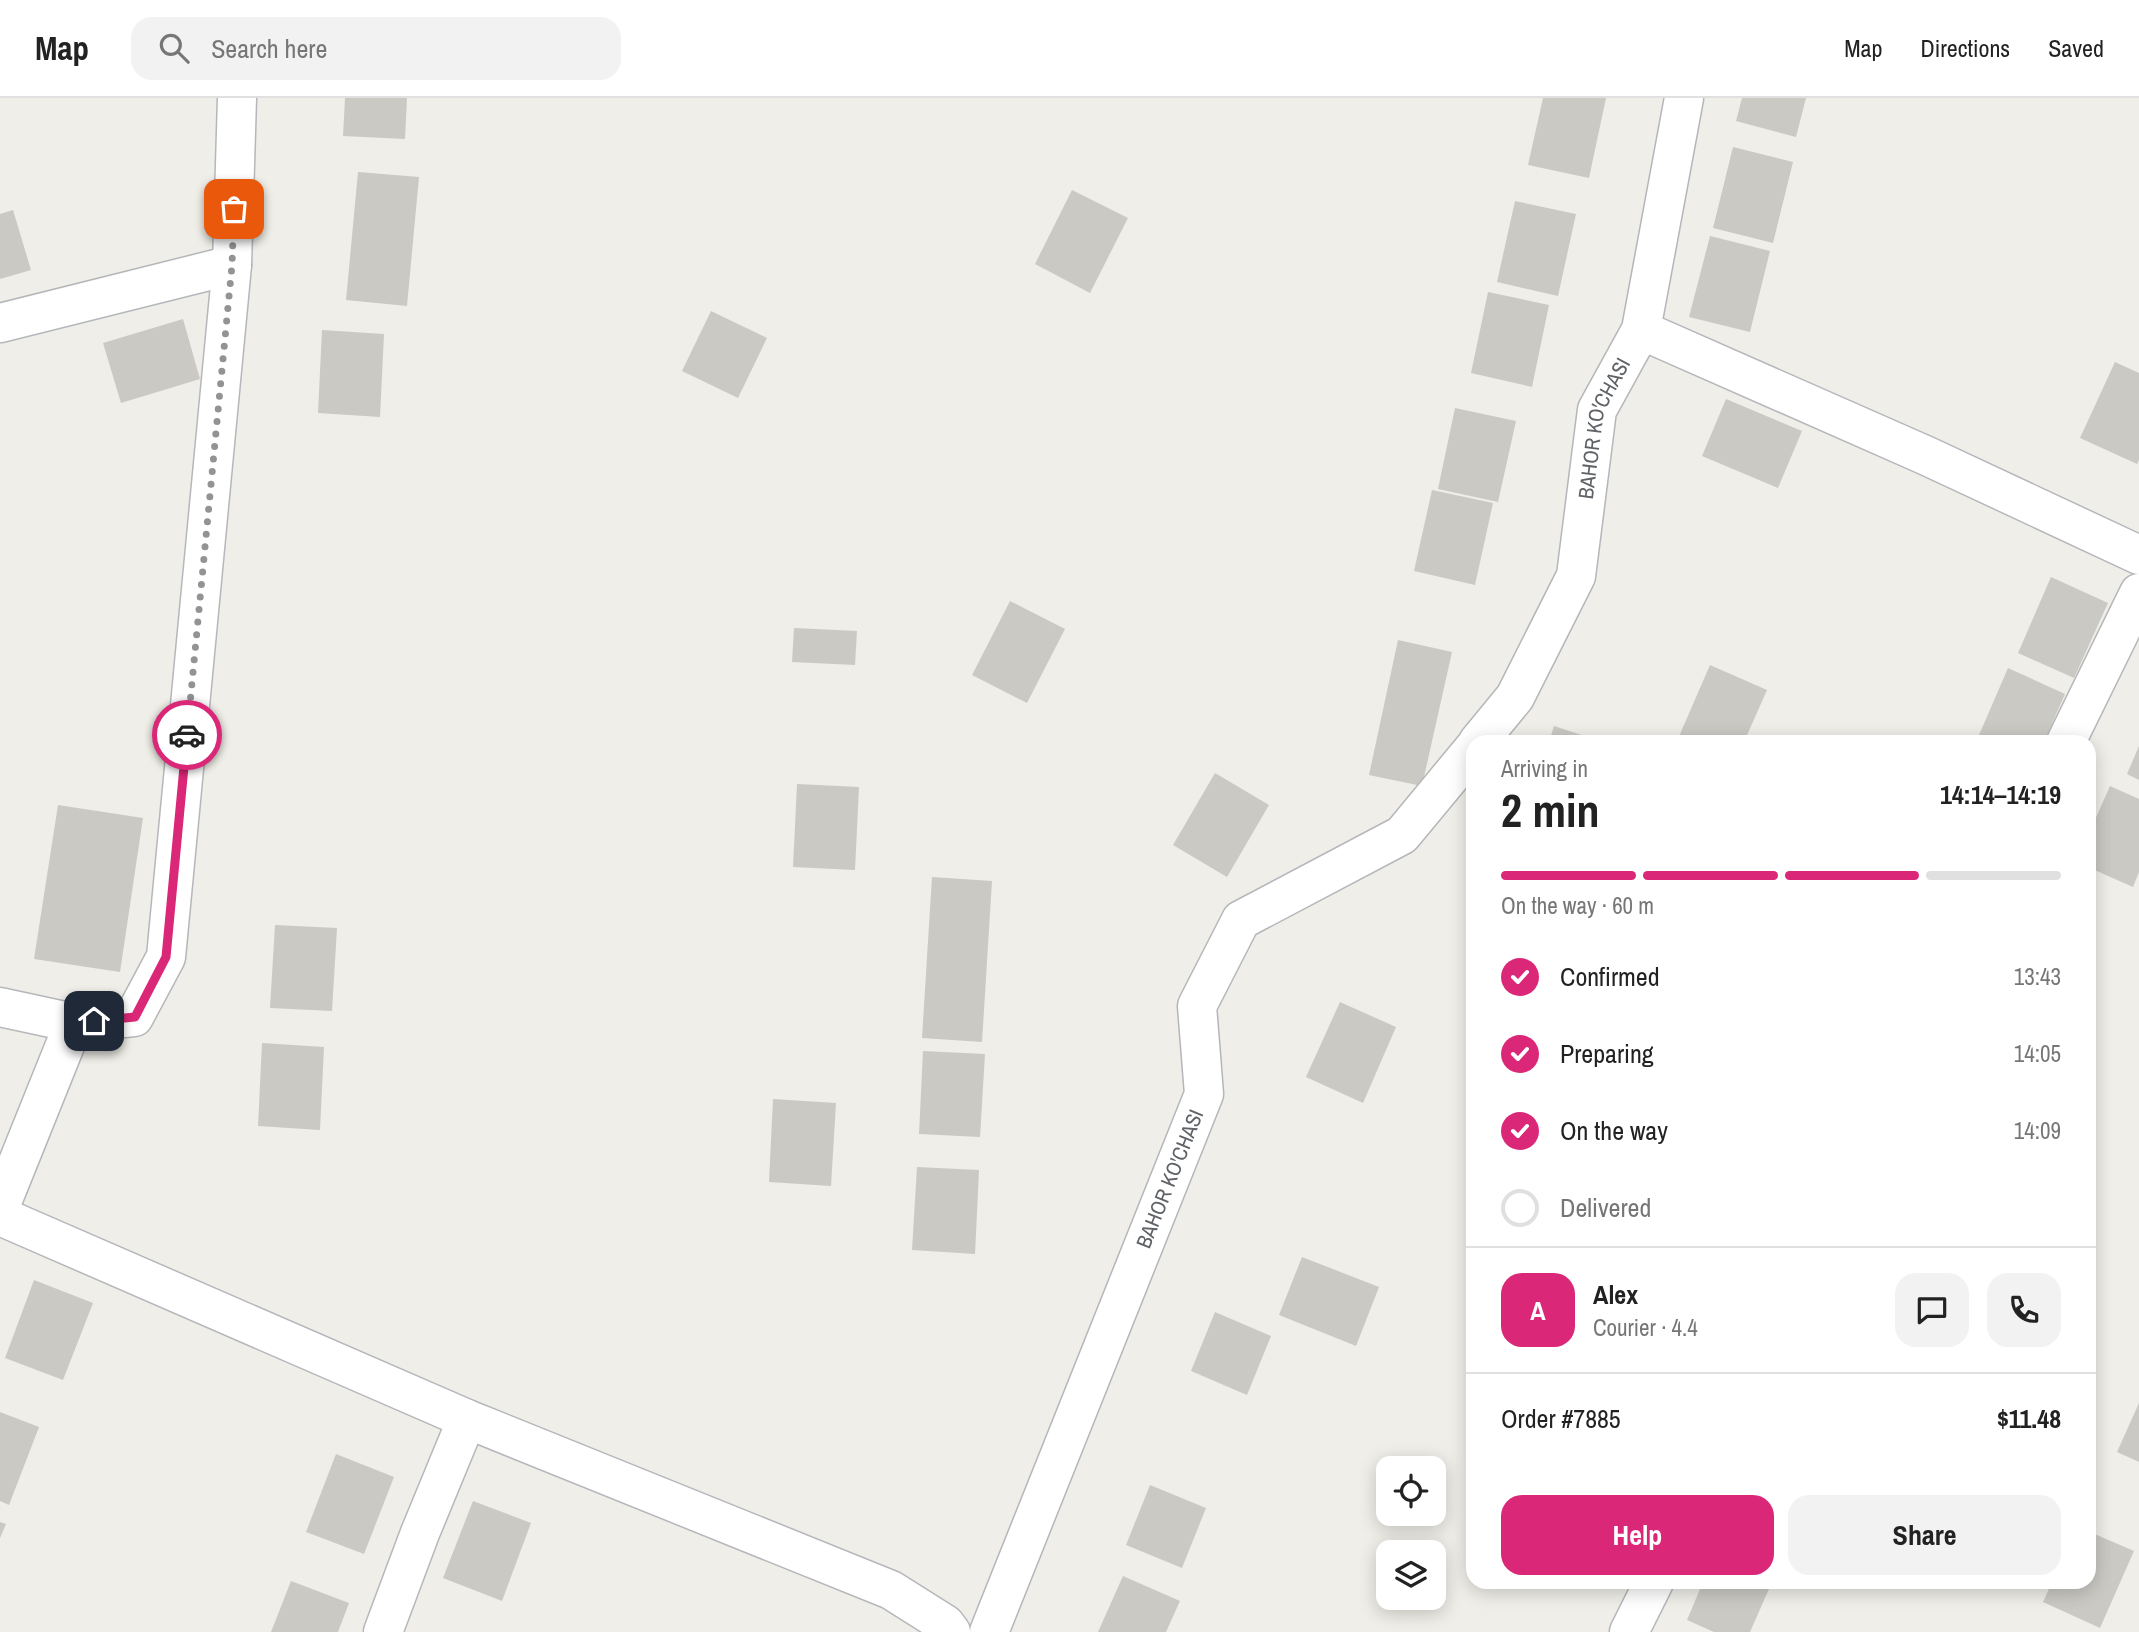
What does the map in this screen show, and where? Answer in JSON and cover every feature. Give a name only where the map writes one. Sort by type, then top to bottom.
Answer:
[{"type":"street","points":[[0,1007],[74,1023],[135,1017],[166,957],[232,265],[237,98]]},
{"type":"street","name":"BAHOR KO'CHASI","points":[[1484,735],[1516,696],[1576,576],[1597,410],[1641,330],[1684,98]]},
{"type":"street","points":[[0,323],[232,265]]},
{"type":"street","points":[[1641,330],[1927,456],[2139,555]]},
{"type":"street","points":[[2069,735],[2139,593]]},
{"type":"street","name":"BAHOR KO'CHASI","points":[[989,1632],[1204,1094],[1197,1006],[1241,920],[1402,835],[1466,758]]},
{"type":"street","points":[[0,1207],[74,1023]]},
{"type":"street","points":[[0,1216],[467,1419],[891,1590],[944,1624],[951,1632]]},
{"type":"street","points":[[383,1632],[467,1419]]},
{"type":"street","points":[[1629,1632],[1650,1589]]},
{"type":"building","points":[[345,98],[407,98],[405,139],[343,136]]},
{"type":"building","points":[[1543,98],[1606,98],[1589,178],[1528,165]]},
{"type":"building","points":[[1742,98],[1806,98],[1796,137],[1736,121]]},
{"type":"building","points":[[1733,147],[1793,162],[1773,243],[1713,228]]},
{"type":"building","points":[[358,172],[419,177],[407,306],[346,300]]},
{"type":"building","points":[[1072,190],[1128,218],[1090,293],[1035,264]]},
{"type":"building","points":[[1515,201],[1576,214],[1558,296],[1497,282]]},
{"type":"building","points":[[13,210],[31,270],[0,279],[0,214]]},
{"type":"building","points":[[1710,236],[1770,251],[1750,332],[1689,317]]},
{"type":"building","points":[[1488,292],[1549,305],[1532,387],[1471,373]]},
{"type":"building","points":[[711,311],[767,338],[738,398],[682,371]]},
{"type":"building","points":[[183,319],[200,379],[121,403],[103,343]]},
{"type":"building","points":[[322,330],[384,334],[380,417],[318,413]]},
{"type":"building","points":[[2115,362],[2139,373],[2137,464],[2080,438]]},
{"type":"building","points":[[1726,399],[1802,431],[1778,488],[1702,456]]},
{"type":"building","points":[[1455,408],[1516,421],[1498,502],[1438,489]]},
{"type":"building","points":[[1432,490],[1493,503],[1475,585],[1414,571]]},
{"type":"building","points":[[2051,577],[2108,603],[2074,678],[2018,653]]},
{"type":"building","points":[[1010,601],[1065,629],[1027,703],[972,675]]},
{"type":"building","points":[[794,628],[857,631],[855,665],[792,662]]},
{"type":"building","points":[[1398,640],[1452,652],[1422,786],[1369,775]]},
{"type":"building","points":[[1710,665],[1767,690],[1747,735],[1680,735]]},
{"type":"building","points":[[2008,668],[2065,694],[2047,735],[1979,735]]},
{"type":"building","points":[[1554,726],[1582,735],[1551,735]]},
{"type":"building","points":[[2139,746],[2139,780],[2127,774]]},
{"type":"building","points":[[1215,773],[1269,805],[1227,877],[1173,845]]},
{"type":"building","points":[[797,784],[859,787],[855,870],[793,867]]},
{"type":"building","points":[[2110,786],[2139,799],[2139,872],[2133,887],[2096,871],[2096,818]]},
{"type":"building","points":[[58,805],[143,818],[120,972],[34,959]]},
{"type":"building","points":[[932,877],[992,881],[982,1042],[922,1038]]},
{"type":"building","points":[[275,925],[337,928],[332,1011],[270,1008]]},
{"type":"building","points":[[1340,1002],[1396,1027],[1363,1103],[1306,1077]]},
{"type":"building","points":[[262,1043],[324,1047],[320,1130],[258,1126]]},
{"type":"building","points":[[923,1051],[985,1054],[980,1137],[919,1134]]},
{"type":"building","points":[[773,1099],[836,1103],[831,1186],[769,1182]]},
{"type":"building","points":[[917,1167],[979,1170],[975,1254],[912,1250]]},
{"type":"building","points":[[1302,1257],[1379,1287],[1356,1346],[1279,1315]]},
{"type":"building","points":[[34,1280],[93,1303],[63,1380],[5,1358]]},
{"type":"building","points":[[1215,1312],[1271,1336],[1247,1395],[1191,1371]]},
{"type":"building","points":[[2139,1403],[2139,1462],[2117,1452]]},
{"type":"building","points":[[0,1412],[39,1427],[9,1505],[0,1501]]},
{"type":"building","points":[[336,1454],[394,1477],[364,1554],[306,1532]]},
{"type":"building","points":[[1150,1485],[1206,1508],[1182,1568],[1126,1545]]},
{"type":"building","points":[[473,1501],[531,1523],[502,1601],[443,1578]]},
{"type":"building","points":[[0,1522],[6,1524],[0,1538]]},
{"type":"building","points":[[2096,1535],[2134,1551],[2100,1628],[2043,1602],[2049,1589],[2096,1589]]},
{"type":"building","points":[[1123,1576],[1180,1601],[1166,1632],[1098,1632]]},
{"type":"building","points":[[291,1581],[349,1603],[338,1632],[271,1632]]},
{"type":"building","points":[[1700,1589],[1769,1589],[1750,1632],[1714,1632],[1687,1620]]},
{"type":"way so far","points":[[187,735],[232,265],[234,209]]},
{"type":"route","points":[[94,1021],[135,1017],[166,957],[187,735]]}]
